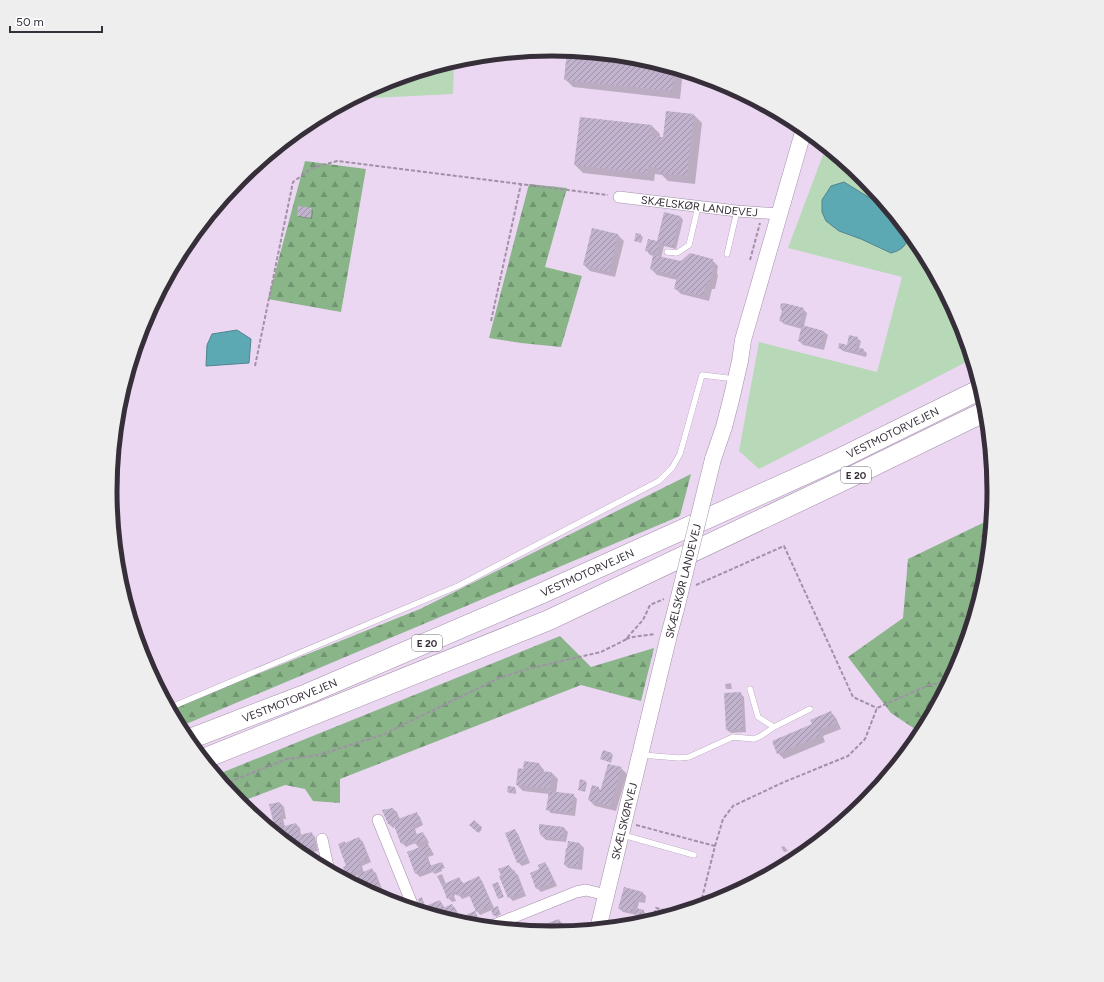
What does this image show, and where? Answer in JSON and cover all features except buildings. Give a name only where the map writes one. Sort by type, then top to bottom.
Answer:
[{"type":"highway","points":[[801,476],[855,440],[973,380]]},
{"type":"highway","name":"VESTMOTORVEJEN","points":[[193,738],[307,694],[540,594],[841,458],[975,392]]},
{"type":"highway","name":"VESTMOTORVEJEN","points":[[208,757],[549,620],[980,414]]},
{"type":"street","name":"SKÆLSKØR LANDEVEJ","points":[[650,713],[669,635],[670,604],[724,427],[740,361],[742,343],[802,135]]},
{"type":"street","name":"SKÆLSKØR LANDEVEJ","points":[[619,197],[698,207],[779,214]]},
{"type":"street","name":"SKÆLSKØR LANDEVEJ","points":[[715,454],[717,425],[727,378],[742,343]]},
{"type":"street","name":"SKÆLSKØRVEJ","points":[[599,923],[650,713]]},
{"type":"street","points":[[378,820],[411,903]]},
{"type":"street","points":[[322,838],[328,864]]},
{"type":"street","points":[[500,923],[576,892],[586,890],[606,895]]},
{"type":"lane","points":[[667,252],[677,253],[689,246],[698,207]]},
{"type":"lane","points":[[727,254],[737,211]]},
{"type":"lane","points":[[174,706],[458,586],[660,481],[672,468],[680,454],[702,376],[727,378]]},
{"type":"lane","points":[[750,689],[758,717],[774,727]]},
{"type":"lane","points":[[640,754],[679,758],[689,757],[732,737],[754,739],[810,709]]},
{"type":"lane","points":[[620,834],[694,855]]},
{"type":"path","points":[[255,366],[293,182],[312,168],[337,161],[619,197]]},
{"type":"path","points":[[492,321],[521,184]]},
{"type":"path","points":[[692,586],[784,546],[853,697],[877,708]]},
{"type":"path","points":[[625,640],[644,620],[650,605],[670,604]]},
{"type":"path","points":[[229,782],[287,759],[319,755],[382,735],[499,678],[531,668],[602,652],[625,640],[644,635],[669,635]]},
{"type":"path","points":[[715,846],[723,820],[733,806],[784,782],[848,756],[865,739],[877,708],[930,685],[942,682]]},
{"type":"path","points":[[655,914],[656,908],[666,911]]},
{"type":"shaded area","points":[[454,67],[453,94],[366,98],[412,79]]},
{"type":"shaded area","points":[[824,152],[860,183],[897,226],[914,249],[942,299],[954,325],[967,362],[759,469],[739,451],[759,342],[877,372],[902,277],[788,248]]},
{"type":"shaded area","points":[[844,182],[876,201],[907,240],[904,246],[891,253],[861,239],[839,231],[826,221],[822,212],[822,200],[831,186]]},
{"type":"shaded area","points":[[237,330],[251,339],[249,363],[206,366],[207,345],[212,334]]},
{"type":"green space","points":[[305,161],[366,169],[341,312],[268,299]]},
{"type":"green space","points":[[529,184],[567,188],[545,267],[582,276],[561,347],[489,338]]},
{"type":"green space","points":[[691,474],[680,516],[185,725],[175,707],[420,609]]},
{"type":"green space","points":[[986,522],[979,576],[964,631],[942,683],[929,709],[916,730],[891,713],[848,657],[903,618],[908,559]]},
{"type":"green space","points":[[560,636],[591,667],[654,648],[641,701],[581,685],[340,779],[340,803],[313,801],[305,789],[285,785],[245,800],[221,773]]}]
